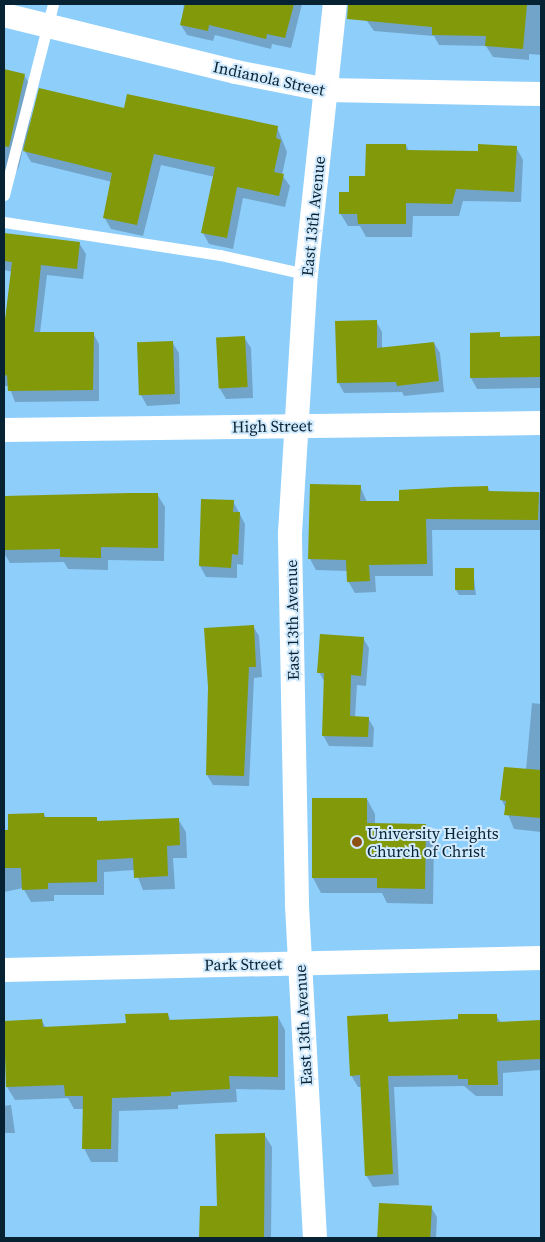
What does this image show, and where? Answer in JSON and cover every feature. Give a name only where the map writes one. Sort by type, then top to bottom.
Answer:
[{"type":"street","name":"East 13th Avenue","points":[[315,1238],[300,963],[290,533],[306,274],[335,4]]},
{"type":"street","name":"Indianola Street","points":[[4,15],[50,14],[236,72],[327,90],[541,94]]},
{"type":"street","name":"High Street","points":[[4,430],[541,423]]},
{"type":"street","name":"Park Street","points":[[4,970],[541,958]]},
{"type":"lane","points":[[4,195],[50,14]]},
{"type":"lane","points":[[4,222],[220,255],[306,274]]},
{"type":"building","points":[[185,4],[294,4],[285,38],[267,34],[266,39],[209,25],[208,31],[180,25]]},
{"type":"building","points":[[348,4],[527,4],[523,49],[485,46],[486,36],[432,35],[432,27],[347,19]]},
{"type":"building","points":[[4,69],[25,74],[9,147],[4,146]]},
{"type":"building","points":[[39,88],[124,108],[127,94],[278,126],[276,138],[281,140],[274,172],[284,174],[279,196],[237,187],[227,238],[201,233],[215,167],[154,154],[137,225],[103,218],[112,173],[23,151]]},
{"type":"building","points":[[366,144],[406,144],[406,150],[478,151],[478,144],[517,146],[514,192],[456,189],[452,204],[406,203],[406,224],[358,224],[357,214],[339,214],[339,192],[349,192],[349,176],[365,176]]},
{"type":"building","points":[[4,233],[80,242],[77,269],[41,265],[34,332],[94,332],[93,390],[8,391],[7,375],[4,376],[4,328],[12,262],[4,261]]},
{"type":"building","points":[[377,320],[377,348],[434,342],[439,381],[397,386],[396,382],[337,383],[335,321]]},
{"type":"building","points":[[500,332],[500,337],[541,336],[541,377],[470,378],[470,333]]},
{"type":"building","points":[[245,336],[248,387],[219,388],[216,338]]},
{"type":"building","points":[[173,341],[175,394],[139,395],[137,342]]},
{"type":"building","points":[[310,484],[361,485],[360,501],[399,501],[399,490],[452,487],[488,486],[488,491],[539,492],[538,520],[426,519],[427,564],[369,565],[370,581],[347,582],[346,560],[308,559]]},
{"type":"building","points":[[158,493],[158,548],[101,547],[101,558],[60,557],[60,549],[4,550],[4,496]]},
{"type":"building","points":[[201,499],[234,500],[233,512],[240,512],[238,555],[232,554],[231,568],[199,566]]},
{"type":"building","points":[[455,568],[474,568],[474,590],[455,590]]},
{"type":"building","points":[[254,625],[256,667],[249,667],[244,776],[206,775],[208,687],[204,628]]},
{"type":"building","points":[[320,634],[364,637],[361,676],[351,675],[350,716],[369,717],[368,737],[322,736],[324,673],[317,673]]},
{"type":"building","points":[[504,767],[541,770],[541,818],[504,815],[506,801],[500,800]]},
{"type":"building","points":[[312,798],[367,798],[367,823],[426,824],[425,889],[377,888],[377,878],[312,878]]},
{"type":"building","points":[[44,813],[44,817],[97,817],[97,821],[179,818],[180,845],[167,846],[168,876],[134,878],[133,858],[97,860],[97,882],[48,883],[48,889],[22,890],[21,868],[4,868],[4,830],[8,830],[8,814]]},
{"type":"building","points":[[168,1013],[169,1020],[278,1016],[278,1077],[229,1076],[230,1089],[171,1092],[171,1096],[112,1098],[111,1149],[82,1149],[83,1096],[65,1096],[64,1085],[6,1087],[4,1021],[42,1019],[43,1027],[126,1023],[125,1014]]},
{"type":"building","points":[[388,1014],[388,1022],[458,1019],[458,1014],[497,1014],[497,1022],[541,1020],[541,1059],[497,1061],[498,1085],[468,1085],[468,1079],[458,1079],[458,1075],[388,1076],[393,1174],[365,1176],[360,1075],[350,1076],[347,1016]]},
{"type":"building","points":[[265,1133],[264,1238],[199,1238],[200,1206],[217,1206],[215,1134]]},
{"type":"building","points":[[379,1203],[432,1206],[430,1238],[377,1238]]},
{"type":"place","name":"University Heights Church of Christ","points":[[357,842]]}]
